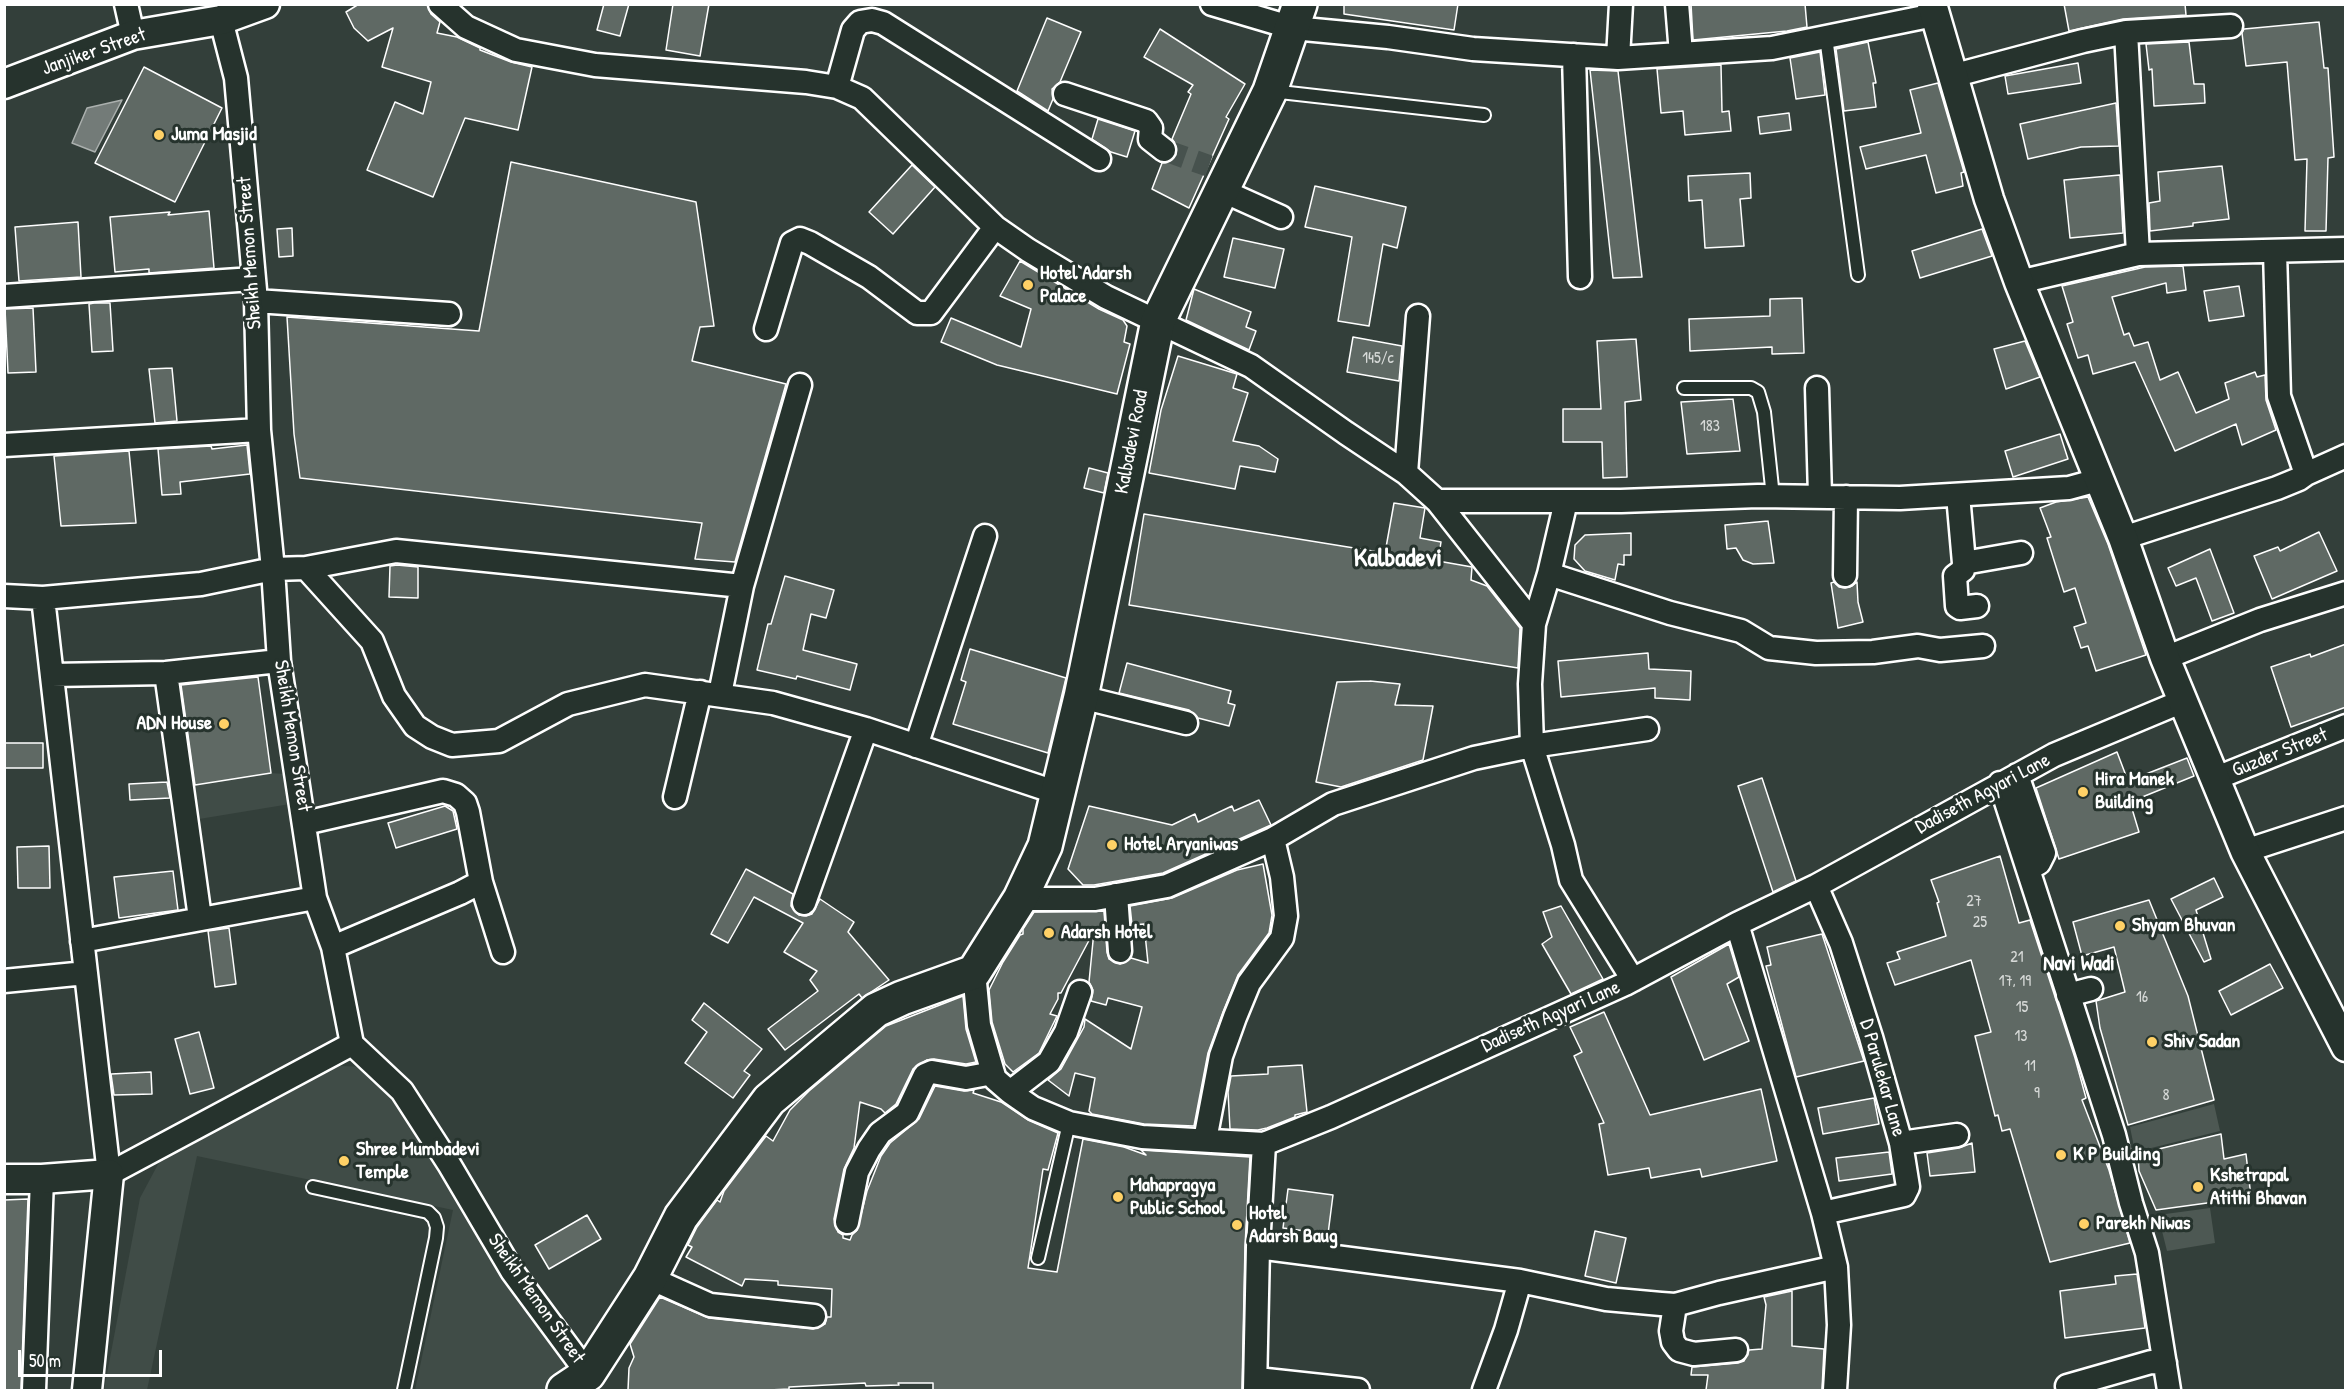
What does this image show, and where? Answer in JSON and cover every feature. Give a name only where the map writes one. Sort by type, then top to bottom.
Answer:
[{"type":"main road","name":"Kalbadevi Road","points":[[974,972],[1020,899],[1044,846],[1081,697],[1158,321],[1222,177],[1270,91],[1297,16]]},
{"type":"main road","points":[[581,1385],[650,1278],[681,1217],[769,1100],[876,1010],[974,972]]},
{"type":"street","points":[[126,4],[134,35]]},
{"type":"street","name":"Janjiker Street","points":[[4,84],[134,35],[221,20],[265,4]]},
{"type":"street","points":[[440,4],[466,27],[516,50],[595,65],[806,82],[837,87],[862,98],[995,227],[1028,250],[1106,297],[1251,366],[1406,473],[1437,501],[1534,624]]},
{"type":"street","points":[[1212,4],[1297,16],[1388,36],[1473,49],[1618,58],[1772,48],[1933,10],[1989,199],[2019,282],[2123,538],[2164,658],[2245,851],[2337,1012],[2346,1047]]},
{"type":"street","points":[[1618,58],[1621,4]]},
{"type":"street","points":[[1677,4],[1681,54]]},
{"type":"street","name":"Sheikh Memon Street","points":[[221,20],[236,78],[256,301],[259,430],[273,569],[279,661],[315,898],[333,947],[352,1044],[402,1091],[449,1164],[581,1385]]},
{"type":"street","points":[[837,87],[853,30],[860,22],[872,20],[883,22],[1099,159]]},
{"type":"street","points":[[1952,76],[2083,40],[2126,32],[2231,26]]},
{"type":"street","points":[[2126,32],[2138,254]]},
{"type":"street","points":[[1574,55],[1580,277]]},
{"type":"street","points":[[1065,94],[1146,121],[1151,128],[1150,139],[1164,150]]},
{"type":"street","points":[[1222,177],[1281,217]]},
{"type":"street","points":[[766,329],[792,243],[800,239],[869,277],[917,313],[931,313],[995,227]]},
{"type":"street","points":[[2019,282],[2138,254],[2346,249]]},
{"type":"street","points":[[2274,251],[2279,396],[2306,474]]},
{"type":"street","points":[[4,296],[253,279]]},
{"type":"street","points":[[256,301],[449,314]]},
{"type":"street","points":[[1406,473],[1418,316]]},
{"type":"street","points":[[675,797],[710,693],[800,386]]},
{"type":"street","points":[[1816,388],[1820,496]]},
{"type":"street","points":[[4,444],[259,430]]},
{"type":"street","points":[[2123,538],[2277,488],[2346,456]]},
{"type":"street","points":[[1437,501],[1820,496],[1900,498],[2069,488],[2098,480]]},
{"type":"street","points":[[1958,495],[1964,563],[1963,570],[1955,576],[1957,606],[1960,608],[1977,606]]},
{"type":"street","points":[[1845,575],[1846,497]]},
{"type":"street","points":[[1566,501],[1549,574],[1534,624],[1530,684],[1532,746],[1563,844],[1570,880],[1633,980]]},
{"type":"street","points":[[916,746],[985,536]]},
{"type":"street","points":[[4,596],[44,598],[201,584],[273,569],[306,568],[396,551],[742,586]]},
{"type":"street","points":[[1964,563],[2020,553]]},
{"type":"street","points":[[306,568],[372,641],[394,696],[415,726],[452,746],[499,741],[568,704],[645,686],[773,702],[866,729],[1058,793]]},
{"type":"street","points":[[1549,574],[1670,613],[1740,631],[1769,648],[1816,653],[1862,652],[1918,646],[1940,650],[1983,646]]},
{"type":"street","points":[[2164,658],[2260,620],[2346,594]]},
{"type":"street","points":[[44,598],[109,1174],[87,1390]]},
{"type":"street","points":[[52,675],[166,673],[279,661]]},
{"type":"street","points":[[166,673],[200,918]]},
{"type":"street","points":[[1081,697],[1186,723]]},
{"type":"street","name":"Dadiseth Agyari Lane","points":[[974,972],[979,1025],[995,1079],[1033,1108],[1069,1123],[1142,1137],[1264,1144],[1330,1117],[1633,980],[1737,924],[1816,886],[2054,755],[2183,701]]},
{"type":"street","name":"Guzder Street","points":[[2214,779],[2346,726]]},
{"type":"street","points":[[804,903],[866,729]]},
{"type":"street","points":[[1020,899],[1095,899],[1167,886],[1273,839],[1333,804],[1474,758],[1532,746],[1647,729]]},
{"type":"street","points":[[2008,779],[2044,853],[2039,863],[2028,869],[2114,1135],[2147,1254],[2169,1390]]},
{"type":"street","points":[[305,823],[443,791],[456,795],[465,802],[481,882],[503,952]]},
{"type":"street","points":[[2245,851],[2346,818]]},
{"type":"street","points":[[1205,1140],[1221,1056],[1234,1017],[1249,983],[1282,938],[1286,916],[1282,877],[1273,839]]},
{"type":"street","points":[[333,947],[481,882]]},
{"type":"street","name":"D Parulekar Lane","points":[[1816,886],[1841,943],[1902,1143],[1908,1187],[1904,1195],[1823,1213]]},
{"type":"street","points":[[1116,895],[1119,951]]},
{"type":"street","points":[[82,941],[315,898]]},
{"type":"street","points":[[1737,924],[1823,1213],[1836,1267],[1839,1324],[1835,1390]]},
{"type":"street","points":[[4,981],[86,973]]},
{"type":"street","points":[[2068,995],[2091,989]]},
{"type":"street","points":[[1010,1092],[1048,1062],[1066,1032],[1080,992]]},
{"type":"street","points":[[4,1179],[42,1179],[109,1174],[352,1044]]},
{"type":"street","points":[[847,1222],[857,1172],[869,1149],[880,1133],[908,1113],[925,1075],[932,1072],[966,1078],[993,1074]]},
{"type":"street","points":[[1902,1143],[1957,1136]]},
{"type":"street","points":[[1264,1144],[1258,1247],[1265,1385],[1358,1390]]},
{"type":"street","points":[[34,1390],[42,1179]]},
{"type":"street","points":[[1258,1247],[1520,1281],[1606,1299],[1675,1305],[1836,1267]]},
{"type":"street","points":[[650,1278],[710,1305],[813,1316]]},
{"type":"street","points":[[1484,1390],[1520,1281]]},
{"type":"street","points":[[1675,1305],[1671,1331],[1673,1342],[1679,1350],[1694,1354],[1736,1350]]},
{"type":"street","points":[[2067,1386],[2151,1362],[2165,1363]]},
{"type":"lane","points":[[1826,37],[1858,275]]},
{"type":"lane","points":[[1270,91],[1484,115]]},
{"type":"lane","points":[[1684,388],[1751,388],[1758,392],[1764,412],[1773,497]]},
{"type":"lane","points":[[1038,1258],[1069,1123]]},
{"type":"lane","points":[[313,1187],[428,1212],[434,1218],[437,1227],[436,1238],[404,1390]]},
{"type":"shaded area","points":[[122,100],[95,152],[72,143],[87,108]]},
{"type":"shaded area","points":[[271,773],[284,774],[291,789],[290,804],[187,821],[187,786]]},
{"type":"shaded area","points":[[340,1066],[369,1067],[392,1086],[572,1378],[551,1390],[415,1390],[453,1210],[197,1156],[147,1390],[104,1390],[140,1198],[163,1155],[199,1134]]},
{"type":"shaded area","points":[[2214,1104],[2220,1131],[2135,1152],[2130,1127]]},
{"type":"shaded area","points":[[2210,1208],[2215,1243],[2167,1251],[2158,1215]]},
{"type":"building","points":[[359,4],[427,4],[431,14],[440,22],[437,33],[457,37],[480,50],[532,67],[518,130],[465,118],[433,197],[367,170],[395,102],[423,114],[431,82],[382,67],[393,28],[368,41],[354,28],[346,12]]},
{"type":"building","points":[[604,4],[629,4],[620,36],[597,30]]},
{"type":"building","points":[[673,4],[709,4],[700,56],[666,50]]},
{"type":"building","points":[[1344,4],[1458,4],[1454,30],[1344,14]]},
{"type":"building","points":[[1691,4],[1805,4],[1807,27],[1693,40]]},
{"type":"building","points":[[2064,4],[2185,4],[2186,15],[2123,19],[2069,31]]},
{"type":"building","points":[[1047,18],[1081,32],[1060,82],[1052,89],[1053,99],[1048,111],[1017,91]]},
{"type":"building","points":[[2319,22],[2324,68],[2328,68],[2334,157],[2328,158],[2326,231],[2305,231],[2307,159],[2295,160],[2287,62],[2246,66],[2242,33],[2244,29]]},
{"type":"building","points":[[1160,29],[1245,84],[1226,117],[1229,119],[1189,208],[1152,189],[1162,163],[1170,162],[1177,152],[1177,146],[1172,139],[1191,94],[1188,92],[1193,85],[1144,57]]},
{"type":"building","points":[[1868,42],[1876,83],[1873,83],[1876,107],[1844,111],[1836,49]]},
{"type":"building","points":[[2189,42],[2194,84],[2204,84],[2205,103],[2154,106],[2152,69],[2149,70],[2146,44]]},
{"type":"building","points":[[1820,52],[1825,95],[1796,99],[1790,58]]},
{"type":"building","points":[[2078,63],[2081,83],[2008,94],[2005,76]]},
{"type":"building","points":[[1721,65],[1722,112],[1729,111],[1731,131],[1685,135],[1683,111],[1661,113],[1657,69]]},
{"type":"building","name":"Juma Masjid","points":[[144,67],[222,108],[175,202],[95,163]]},
{"type":"building","points":[[1590,70],[1618,71],[1642,277],[1613,278]]},
{"type":"building","points":[[1938,83],[1964,172],[1961,173],[1963,186],[1936,193],[1926,155],[1866,169],[1860,147],[1921,133],[1910,90]]},
{"type":"building","points":[[2116,103],[2119,146],[2081,147],[2028,159],[2020,124]]},
{"type":"building","points":[[1789,113],[1791,130],[1760,134],[1758,117]]},
{"type":"building","points":[[1098,119],[1135,131],[1127,157],[1111,152],[1092,139]]},
{"type":"building","points":[[511,162],[696,202],[714,326],[700,327],[692,361],[786,384],[735,562],[695,559],[702,523],[300,478],[294,434],[287,317],[479,331]]},
{"type":"building","points":[[912,165],[935,187],[893,234],[869,212]]},
{"type":"building","points":[[2222,166],[2229,219],[2150,231],[2149,203],[2160,201],[2158,172]]},
{"type":"building","points":[[1750,173],[1751,198],[1740,199],[1744,246],[1705,248],[1702,200],[1689,201],[1688,176]]},
{"type":"building","points":[[2120,175],[2123,233],[2070,238],[2064,180]]},
{"type":"building","points":[[1315,186],[1406,207],[1397,248],[1383,244],[1369,326],[1338,321],[1352,237],[1305,227]]},
{"type":"building","points":[[209,211],[214,268],[149,273],[149,269],[115,272],[110,217]]},
{"type":"building","points":[[78,222],[81,277],[19,281],[15,227]]},
{"type":"building","points":[[292,228],[293,256],[279,257],[277,229]]},
{"type":"building","points":[[1982,229],[1992,256],[1920,278],[1912,251]]},
{"type":"building","points":[[1233,238],[1284,249],[1275,288],[1224,277]]},
{"type":"building","points":[[1020,261],[1099,309],[1123,320],[1127,326],[1124,342],[1130,344],[1117,394],[997,365],[941,342],[951,318],[1021,347],[1031,309],[1000,296]]},
{"type":"building","points":[[2183,266],[2186,290],[2167,293],[2166,283],[2112,297],[2124,335],[2129,333],[2134,346],[2148,342],[2160,380],[2178,372],[2196,413],[2229,399],[2225,383],[2255,372],[2257,377],[2265,375],[2266,400],[2276,430],[2242,445],[2236,424],[2175,451],[2135,362],[2093,374],[2088,355],[2078,358],[2067,324],[2073,322],[2062,286],[2145,267]]},
{"type":"building","points":[[2239,286],[2244,316],[2209,321],[2204,291]]},
{"type":"building","points":[[1194,289],[1251,312],[1246,327],[1256,331],[1249,350],[1186,320]]},
{"type":"building","points":[[1802,298],[1804,353],[1772,354],[1772,347],[1690,351],[1689,319],[1770,316],[1770,299]]},
{"type":"building","points":[[110,303],[113,351],[92,352],[89,304]]},
{"type":"building","points":[[33,308],[36,372],[8,373],[5,309]]},
{"type":"building","points":[[1353,337],[1402,346],[1399,381],[1347,372]]},
{"type":"building","points":[[1636,339],[1641,400],[1625,402],[1627,477],[1603,478],[1602,442],[1563,442],[1563,409],[1601,409],[1597,341]]},
{"type":"building","points":[[2025,341],[2040,377],[2006,389],[1994,349]]},
{"type":"building","points":[[1178,356],[1237,374],[1233,388],[1248,393],[1233,441],[1259,446],[1278,459],[1275,472],[1240,466],[1235,489],[1149,473],[1161,410]]},
{"type":"building","points":[[172,368],[177,421],[155,423],[149,369]]},
{"type":"building","points":[[1733,399],[1740,451],[1687,454],[1681,402]]},
{"type":"building","points":[[2060,434],[2068,459],[2013,477],[2005,451]]},
{"type":"building","points":[[247,445],[250,474],[180,482],[181,494],[162,495],[158,449],[211,446],[212,449]]},
{"type":"building","points":[[129,451],[136,523],[61,526],[54,456]]},
{"type":"building","points":[[1089,468],[1108,473],[1104,493],[1084,488]]},
{"type":"building","points":[[2088,497],[2108,544],[2146,655],[2096,671],[2088,646],[2081,648],[2074,627],[2086,623],[2075,588],[2064,592],[2047,538],[2051,537],[2040,508],[2056,502]]},
{"type":"building","points":[[1394,503],[1425,508],[1420,538],[1441,542],[1438,561],[1472,567],[1471,580],[1487,586],[1520,628],[1518,668],[1129,605],[1144,514],[1385,553]]},
{"type":"building","points":[[1768,521],[1774,563],[1753,564],[1743,560],[1736,548],[1727,549],[1725,525]]},
{"type":"building","points":[[2319,532],[2337,571],[2272,599],[2254,556],[2278,547],[2280,551]]},
{"type":"building","points":[[1631,533],[1631,555],[1624,555],[1624,565],[1618,564],[1615,580],[1585,571],[1574,559],[1575,545],[1585,535]]},
{"type":"building","points":[[2210,549],[2234,613],[2212,621],[2196,578],[2176,586],[2168,568]]},
{"type":"building","points":[[390,566],[418,567],[418,598],[389,597]]},
{"type":"building","points":[[785,576],[834,590],[826,618],[811,614],[803,650],[857,664],[850,690],[797,676],[796,679],[757,670],[768,624],[771,624]]},
{"type":"building","points":[[1834,582],[1839,587],[1845,588],[1857,582],[1858,602],[1863,622],[1838,628],[1831,583]]},
{"type":"building","points":[[2346,644],[2346,707],[2291,727],[2271,667],[2310,654],[2311,657]]},
{"type":"building","points":[[970,649],[1066,678],[1048,753],[953,724],[966,682],[961,680]]},
{"type":"building","points":[[1648,653],[1649,669],[1691,671],[1690,700],[1655,698],[1655,688],[1561,697],[1558,661]]},
{"type":"building","points":[[1127,663],[1231,691],[1228,703],[1235,705],[1229,726],[1198,718],[1189,710],[1119,693]]},
{"type":"building","name":"ADN House","points":[[258,677],[271,773],[195,785],[181,685]]},
{"type":"building","points":[[1370,681],[1400,684],[1395,705],[1433,706],[1423,760],[1341,787],[1316,782],[1337,682]]},
{"type":"building","points":[[4,743],[43,743],[43,768],[4,768]]},
{"type":"building","points":[[2117,752],[2128,781],[2187,758],[2194,776],[2130,802],[2139,832],[2059,859],[2036,788]]},
{"type":"building","points":[[1762,778],[1796,881],[1773,892],[1738,786]]},
{"type":"building","points":[[167,782],[170,798],[130,800],[129,784]]},
{"type":"building","points":[[1259,800],[1271,825],[1163,873],[1083,885],[1068,869],[1089,806],[1172,825],[1195,814],[1198,822],[1232,806],[1234,811]]},
{"type":"building","points":[[445,806],[453,811],[457,829],[396,848],[388,823]]},
{"type":"building","points":[[49,846],[50,888],[18,888],[17,847]]},
{"type":"building","points":[[2000,856],[2019,923],[2030,920],[2075,1058],[2086,1098],[2082,1100],[2109,1170],[2130,1243],[2050,1262],[2010,1129],[2002,1131],[1998,1115],[1995,1116],[1975,1036],[1991,1032],[1971,960],[1895,985],[1887,963],[1900,959],[1897,952],[1946,936],[1937,903],[1939,902],[1931,880]]},
{"type":"building","points":[[1263,864],[1272,915],[1269,933],[1238,975],[1223,1012],[1208,1053],[1194,1126],[1144,1124],[1092,1114],[1089,1111],[1095,1078],[1075,1073],[1069,1096],[1048,1080],[1061,1069],[1084,1027],[1085,1019],[1131,1049],[1142,1007],[1108,998],[1106,1005],[1091,1001],[1093,990],[1089,982],[1094,931],[1061,993],[1058,993],[1058,999],[1050,1014],[1057,1016],[1039,1053],[1013,1072],[1005,1064],[992,1022],[989,990],[1003,962],[1020,935],[1023,934],[1023,929],[1034,912],[1104,911],[1109,959],[1120,964],[1131,958],[1148,963],[1144,924],[1132,925],[1130,906],[1172,898],[1237,870]]},
{"type":"building","points":[[746,869],[793,894],[791,906],[799,915],[812,914],[820,899],[854,922],[848,932],[889,980],[862,998],[859,994],[785,1050],[768,1029],[818,991],[810,980],[817,971],[784,952],[803,923],[754,897],[728,943],[711,934]]},
{"type":"building","points":[[173,871],[178,910],[119,918],[114,877]]},
{"type":"building","points":[[2214,878],[2223,897],[2196,910],[2211,959],[2204,962],[2171,899]]},
{"type":"building","points":[[2149,900],[2188,996],[2214,1100],[2128,1125],[2100,1028],[2096,1001],[2125,992],[2114,947],[2082,956],[2073,922]]},
{"type":"building","points":[[1561,906],[1603,979],[1571,994],[1542,944],[1552,937],[1543,912]]},
{"type":"building","points":[[229,928],[236,984],[215,987],[208,931]]},
{"type":"building","points":[[1822,934],[1864,1061],[1796,1077],[1766,966],[1771,965],[1767,947]]},
{"type":"building","points":[[1729,944],[1739,977],[1727,984],[1749,1041],[1704,1060],[1671,977]]},
{"type":"building","points":[[2270,964],[2283,988],[2231,1015],[2219,991]]},
{"type":"building","points":[[963,996],[966,1029],[976,1062],[966,1064],[927,1060],[913,1069],[896,1104],[885,1113],[881,1109],[860,1102],[854,1148],[844,1169],[834,1219],[838,1232],[843,1235],[843,1238],[850,1240],[857,1230],[867,1191],[881,1156],[890,1143],[919,1119],[935,1086],[964,1091],[974,1090],[973,1093],[1001,1102],[1028,1120],[1058,1133],[1048,1170],[1043,1169],[1028,1268],[1057,1272],[1083,1139],[1124,1147],[1146,1155],[1141,1150],[1250,1157],[1245,1246],[1242,1390],[933,1390],[933,1383],[866,1386],[865,1383],[769,1390],[628,1390],[629,1368],[634,1357],[630,1344],[660,1297],[709,1318],[813,1329],[825,1324],[827,1317],[831,1317],[832,1289],[778,1285],[778,1281],[745,1279],[742,1286],[686,1257],[692,1247],[688,1245],[697,1227],[717,1200],[720,1202],[724,1191],[766,1136],[773,1141],[790,1110],[809,1091],[886,1026]]},
{"type":"building","points":[[704,1003],[762,1049],[744,1071],[750,1075],[733,1098],[685,1063],[707,1032],[692,1020]]},
{"type":"building","points":[[1604,1012],[1650,1115],[1761,1089],[1777,1161],[1702,1177],[1700,1169],[1651,1178],[1649,1168],[1608,1175],[1599,1124],[1604,1123],[1574,1056],[1582,1052],[1570,1027]]},
{"type":"building","points":[[199,1032],[214,1088],[190,1094],[175,1039]]},
{"type":"building","points":[[1302,1065],[1307,1112],[1258,1130],[1230,1129],[1228,1092],[1231,1076],[1268,1074],[1268,1067]]},
{"type":"building","points":[[151,1072],[152,1094],[114,1095],[111,1074]]},
{"type":"building","points":[[1874,1098],[1879,1124],[1823,1134],[1818,1108]]},
{"type":"building","name":"Kshetrapal Atithi Bhavan","points":[[2221,1134],[2224,1159],[2246,1154],[2251,1197],[2156,1210],[2139,1171],[2138,1154]]},
{"type":"building","points":[[1972,1143],[1975,1172],[1930,1176],[1927,1153],[1959,1148]]},
{"type":"building","points":[[1889,1152],[1892,1174],[1839,1181],[1836,1158]]},
{"type":"building","points":[[1288,1189],[1333,1195],[1328,1234],[1283,1228]]},
{"type":"building","points":[[28,1199],[21,1390],[4,1390],[4,1200]]},
{"type":"building","points":[[587,1215],[601,1239],[549,1269],[535,1245]]},
{"type":"building","points":[[1595,1231],[1626,1238],[1616,1283],[1585,1276]]},
{"type":"building","points":[[2137,1274],[2145,1328],[2065,1338],[2060,1291],[2116,1284],[2115,1276]]},
{"type":"building","points":[[1792,1291],[1792,1346],[1824,1349],[1822,1390],[1706,1390],[1708,1375],[1691,1375],[1692,1367],[1738,1363],[1744,1361],[1749,1350],[1762,1349],[1766,1305],[1764,1297]]},
{"type":"tunnel","points":[[1164,150],[1209,166]]},
{"type":"place","name":"Juma Masjid","points":[[159,135]]},
{"type":"place","name":"Hotel Adarsh Palace","points":[[1028,285]]},
{"type":"place","name":"ADN House","points":[[224,724]]},
{"type":"place","name":"Hira Manek Building","points":[[2083,792]]},
{"type":"place","name":"Hotel Aryaniwas","points":[[1112,845]]},
{"type":"place","name":"Shyam Bhuvan","points":[[2120,926]]},
{"type":"place","name":"Adarsh Hotel","points":[[1049,933]]},
{"type":"place","name":"Shiv Sadan","points":[[2152,1042]]},
{"type":"place","name":"K P Building","points":[[2061,1155]]},
{"type":"place","name":"Shree Mumbadevi Temple","points":[[344,1161]]},
{"type":"place","name":"Kshetrapal Atithi Bhavan","points":[[2198,1187]]},
{"type":"place","name":"Mahapragya Public School","points":[[1118,1197]]},
{"type":"place","name":"Parekh Niwas","points":[[2084,1224]]},
{"type":"place","name":"Hotel Adarsh Baug","points":[[1237,1225]]},
{"type":"district","name":"Kalbadevi","points":[[1398,559]]},
{"type":"district","name":"Navi Wadi","points":[[2079,964]]}]
